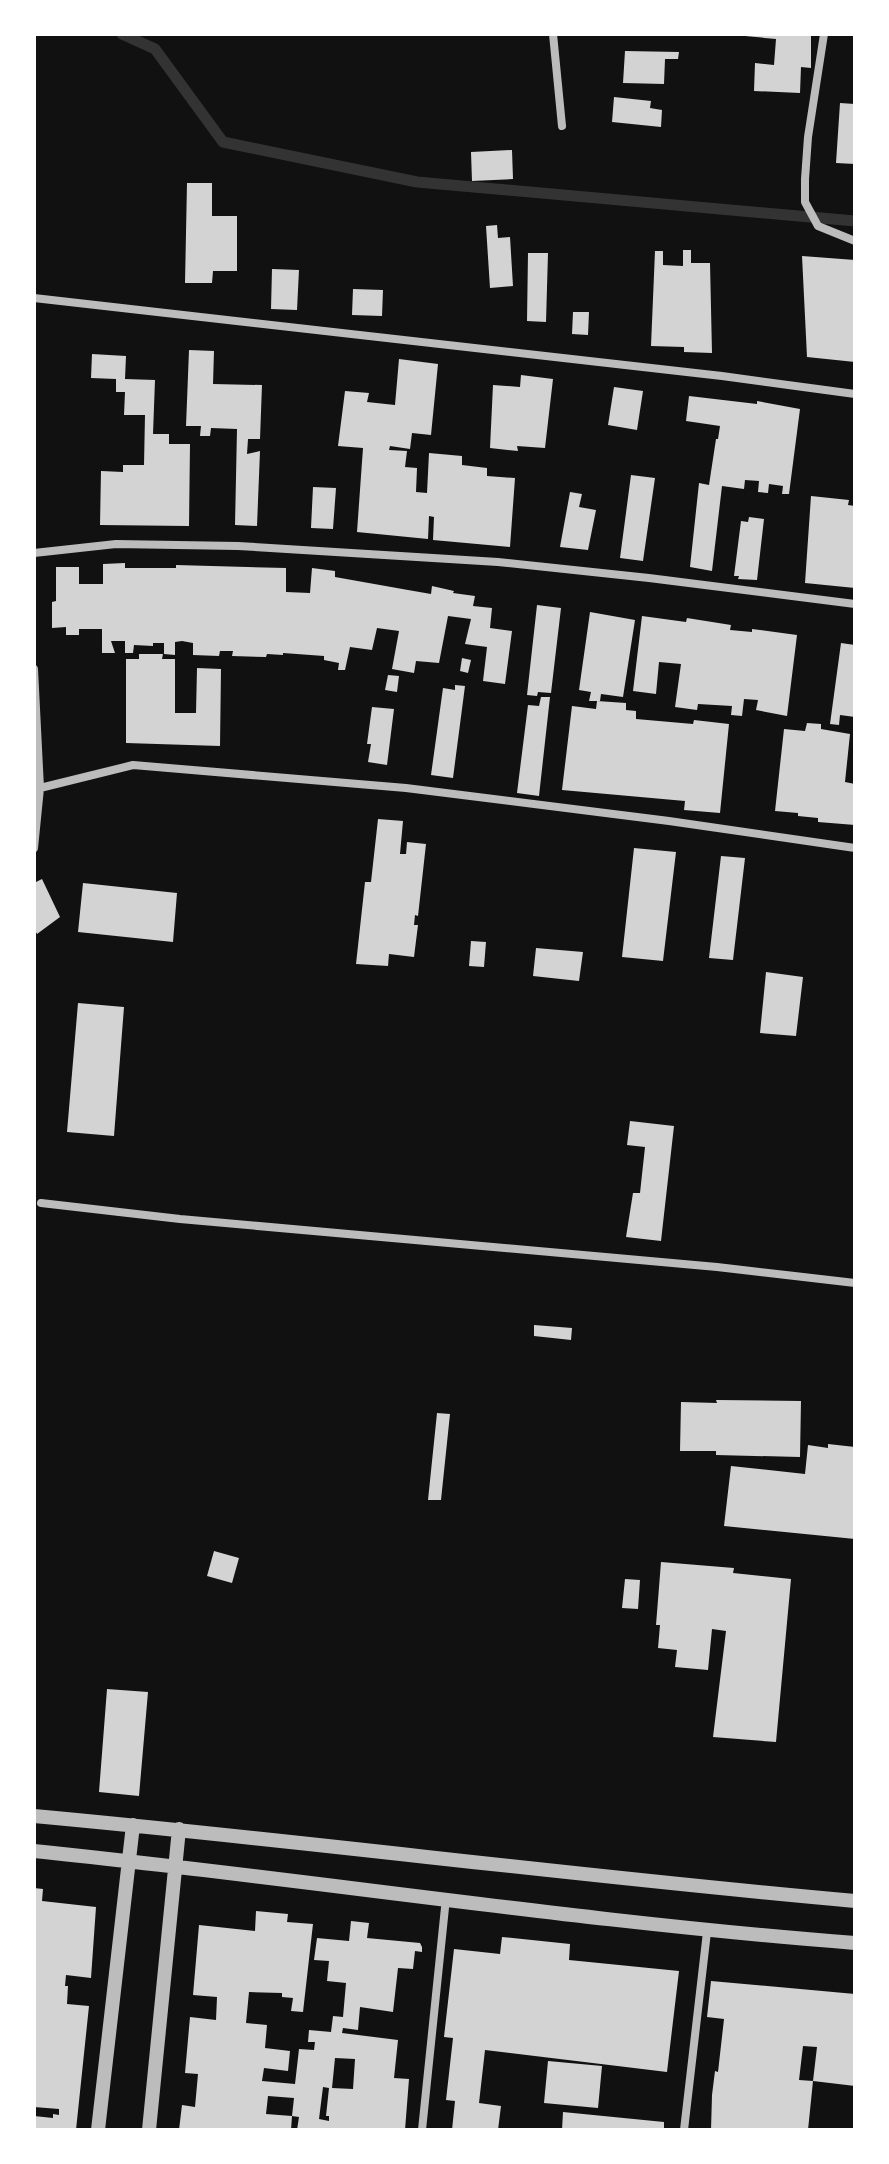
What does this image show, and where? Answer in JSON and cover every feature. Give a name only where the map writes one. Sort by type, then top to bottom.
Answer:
[{"type":"street","points":[[553,34],[562,126]]},
{"type":"street","points":[[824,34],[808,137],[805,202],[818,226],[855,241]]},
{"type":"street","points":[[34,298],[722,376],[855,394]]},
{"type":"street","points":[[34,552],[116,544],[223,546],[467,560],[649,578],[855,604]]},
{"type":"street","points":[[34,669],[40,788],[34,848]]},
{"type":"street","points":[[40,788],[133,765],[406,788],[855,848]]},
{"type":"street","points":[[41,1203],[855,1283]]},
{"type":"street","points":[[34,1816],[179,1829],[694,1887],[855,1901]]},
{"type":"street","points":[[98,2130],[133,1825]]},
{"type":"street","points":[[149,2130],[179,1829]]},
{"type":"street","points":[[34,1851],[446,1898],[707,1932],[855,1943]]},
{"type":"street","points":[[422,2130],[446,1898]]},
{"type":"street","points":[[684,2130],[707,1932]]},
{"type":"building","points":[[745,34],[811,34],[811,68],[801,67],[800,93],[754,91],[755,63],[774,65],[776,39]]},
{"type":"building","points":[[625,51],[679,52],[678,59],[665,59],[664,84],[623,83]]},
{"type":"building","points":[[614,97],[651,101],[650,108],[662,110],[661,127],[612,122]]},
{"type":"building","points":[[840,103],[855,104],[855,164],[836,163]]},
{"type":"building","points":[[512,150],[513,179],[472,181],[471,152]]},
{"type":"building","points":[[187,183],[212,183],[212,216],[237,216],[237,271],[213,271],[212,283],[185,283]]},
{"type":"building","points":[[497,225],[498,238],[510,237],[513,286],[490,288],[486,226]]},
{"type":"building","points":[[683,250],[691,250],[691,263],[710,263],[712,353],[684,352],[684,347],[651,346],[655,251],[663,251],[663,265],[683,266]]},
{"type":"building","points":[[528,253],[548,253],[546,322],[527,321]]},
{"type":"building","points":[[802,256],[855,260],[855,362],[807,357]]},
{"type":"building","points":[[272,269],[299,270],[297,310],[271,309]]},
{"type":"building","points":[[353,289],[383,290],[382,316],[352,315]]},
{"type":"building","points":[[573,312],[589,312],[588,335],[572,334]]},
{"type":"building","points":[[189,350],[214,351],[213,384],[262,385],[260,439],[248,439],[247,454],[260,451],[257,526],[235,525],[237,429],[211,428],[210,436],[200,436],[201,426],[186,426]]},
{"type":"building","points":[[92,354],[126,356],[125,379],[155,380],[153,434],[169,434],[169,444],[190,444],[189,526],[100,525],[101,471],[123,472],[123,465],[144,465],[145,415],[124,415],[125,392],[116,392],[116,379],[91,378]]},
{"type":"building","points":[[399,359],[438,364],[431,435],[412,433],[410,449],[390,446],[389,450],[407,451],[405,467],[417,468],[416,492],[427,493],[429,453],[462,456],[462,465],[487,468],[487,476],[515,478],[510,547],[433,540],[434,517],[429,516],[428,539],[357,532],[363,448],[338,446],[345,391],[369,393],[367,402],[395,405]]},
{"type":"building","points":[[521,375],[553,379],[545,448],[517,446],[518,451],[490,448],[493,385],[520,387]]},
{"type":"building","points":[[614,387],[643,391],[637,430],[608,425]]},
{"type":"building","points":[[689,396],[757,404],[757,401],[800,409],[789,494],[782,494],[783,486],[769,484],[768,493],[758,492],[759,481],[745,480],[744,489],[722,486],[712,571],[690,567],[699,483],[709,485],[720,426],[686,421]]},
{"type":"building","points":[[631,475],[655,478],[643,561],[620,558]]},
{"type":"building","points":[[313,487],[336,488],[333,529],[311,528]]},
{"type":"building","points":[[570,492],[582,494],[579,507],[596,510],[588,550],[560,547]]},
{"type":"building","points":[[811,496],[849,500],[848,505],[855,506],[855,588],[805,583]]},
{"type":"building","points":[[749,517],[764,519],[757,580],[734,576],[741,521],[748,522]]},
{"type":"building","points":[[125,563],[125,568],[176,568],[176,565],[286,568],[286,592],[310,593],[312,568],[335,571],[335,577],[431,594],[432,586],[475,596],[473,606],[492,608],[490,628],[512,631],[505,684],[483,681],[487,647],[465,644],[471,619],[448,616],[439,663],[416,661],[414,673],[392,669],[399,631],[377,628],[372,650],[350,647],[345,670],[338,670],[339,663],[324,660],[324,656],[283,653],[267,654],[266,657],[232,656],[233,651],[220,651],[219,656],[193,655],[193,643],[182,641],[175,642],[175,655],[164,654],[164,643],[134,645],[133,653],[125,653],[125,641],[111,641],[115,653],[102,653],[102,629],[79,629],[79,635],[66,635],[66,627],[52,628],[56,567],[79,567],[79,584],[103,584],[103,564]]},
{"type":"building","points":[[537,605],[561,608],[551,693],[538,692],[537,696],[527,695]]},
{"type":"building","points":[[590,612],[635,620],[623,697],[601,694],[600,701],[589,701],[591,692],[579,690]]},
{"type":"building","points":[[642,616],[686,622],[687,618],[731,625],[730,630],[752,632],[752,629],[797,635],[787,716],[756,710],[758,700],[744,699],[742,716],[731,715],[732,706],[698,704],[697,710],[675,707],[681,664],[659,662],[656,694],[633,691]]},
{"type":"building","points":[[841,643],[855,645],[855,717],[840,715],[839,725],[830,724]]},
{"type":"building","points":[[139,654],[163,654],[162,659],[175,659],[175,713],[196,713],[197,668],[221,669],[220,746],[126,743],[126,659],[139,659]]},
{"type":"building","points":[[462,658],[471,660],[468,673],[460,671]]},
{"type":"building","points":[[388,675],[399,676],[397,692],[385,690]]},
{"type":"building","points":[[455,685],[465,686],[453,778],[431,775],[443,688],[455,690]]},
{"type":"building","points":[[541,697],[550,697],[539,796],[517,793],[528,705],[539,706]]},
{"type":"building","points":[[597,701],[626,703],[626,710],[636,711],[636,719],[729,724],[720,813],[684,810],[685,801],[562,790],[572,706],[596,709]]},
{"type":"building","points":[[372,707],[394,709],[387,765],[368,762]]},
{"type":"building","points":[[807,723],[821,724],[821,729],[850,734],[845,782],[855,784],[855,825],[818,822],[818,818],[775,811],[784,729],[805,731]]},
{"type":"building","points":[[378,819],[403,821],[400,854],[406,854],[407,842],[426,844],[418,916],[415,915],[414,925],[418,925],[414,957],[389,954],[388,966],[356,964],[365,882],[371,882]]},
{"type":"building","points":[[634,848],[676,852],[663,961],[622,957]]},
{"type":"building","points":[[721,856],[745,858],[733,960],[709,958]]},
{"type":"building","points":[[42,879],[60,917],[37,934],[34,928],[34,883]]},
{"type":"building","points":[[83,883],[177,893],[173,942],[78,932]]},
{"type":"building","points":[[471,941],[486,942],[484,967],[469,966]]},
{"type":"building","points":[[536,948],[583,952],[579,981],[533,976]]},
{"type":"building","points":[[766,972],[803,977],[796,1036],[760,1033]]},
{"type":"building","points":[[78,1003],[124,1007],[114,1136],[67,1132]]},
{"type":"building","points":[[630,1121],[674,1126],[661,1241],[626,1237],[633,1193],[640,1193],[645,1147],[627,1145]]},
{"type":"building","points":[[534,1325],[572,1328],[571,1340],[534,1336]]},
{"type":"building","points":[[716,1400],[801,1401],[800,1457],[680,1451],[681,1402],[717,1403]]},
{"type":"building","points":[[437,1413],[450,1414],[441,1500],[428,1500]]},
{"type":"building","points":[[828,1444],[855,1447],[855,1539],[724,1526],[731,1466],[805,1474],[808,1445],[828,1448]]},
{"type":"building","points":[[214,1551],[239,1558],[232,1583],[207,1576]]},
{"type":"building","points":[[661,1562],[734,1568],[733,1573],[791,1579],[776,1742],[713,1737],[726,1631],[712,1629],[708,1670],[675,1667],[677,1650],[658,1648],[660,1625],[656,1625]]},
{"type":"building","points":[[625,1579],[640,1580],[638,1609],[622,1608]]},
{"type":"building","points":[[107,1689],[148,1692],[139,1796],[99,1792]]},
{"type":"building","points":[[34,1888],[43,1889],[42,1901],[96,1907],[91,1978],[66,1975],[65,1986],[68,1986],[67,2004],[89,2006],[76,2130],[34,2130],[34,2116],[53,2118],[53,2114],[59,2115],[59,2109],[34,2107]]},
{"type":"building","points":[[256,1911],[288,1914],[287,1922],[313,1924],[303,2012],[291,2011],[293,1998],[282,1997],[282,1993],[249,1992],[246,2023],[267,2025],[265,2048],[290,2051],[288,2071],[264,2068],[262,2081],[295,2084],[299,2049],[314,2050],[315,2042],[308,2042],[309,2030],[331,2032],[333,2016],[343,2017],[346,1983],[327,1981],[329,1961],[314,1960],[317,1938],[349,1941],[351,1921],[369,1923],[367,1938],[420,1943],[422,1952],[415,1951],[413,1969],[398,1968],[393,2012],[360,2007],[358,2030],[343,2028],[342,2033],[398,2040],[394,2078],[409,2079],[405,2130],[297,2130],[299,2117],[292,2116],[291,2130],[179,2130],[182,2105],[195,2107],[198,2074],[185,2073],[190,2017],[216,2020],[217,1997],[193,1995],[199,1925],[255,1931]],"holes":[[[335,2058],[355,2059],[353,2089],[332,2088]],[[323,2087],[329,2088],[326,2116],[329,2116],[329,2121],[319,2119]],[[268,2096],[294,2098],[292,2116],[266,2114]]]},
{"type":"building","points":[[502,1937],[570,1944],[569,1960],[679,1971],[667,2072],[485,2050],[479,2103],[501,2106],[498,2130],[452,2130],[455,2101],[446,2100],[453,2038],[444,2037],[454,1949],[500,1954]]},
{"type":"building","points":[[711,1981],[855,1994],[855,2086],[813,2081],[808,2130],[711,2130],[712,2095],[724,2019],[707,2017]],"holes":[[[803,2046],[817,2047],[813,2081],[799,2080]]]},
{"type":"building","points":[[548,2061],[602,2066],[598,2108],[544,2103]]},
{"type":"building","points":[[563,2112],[664,2122],[664,2130],[562,2130]]},
{"type":"waterway","points":[[122,34],[155,49],[223,142],[417,182],[855,221]]}]
